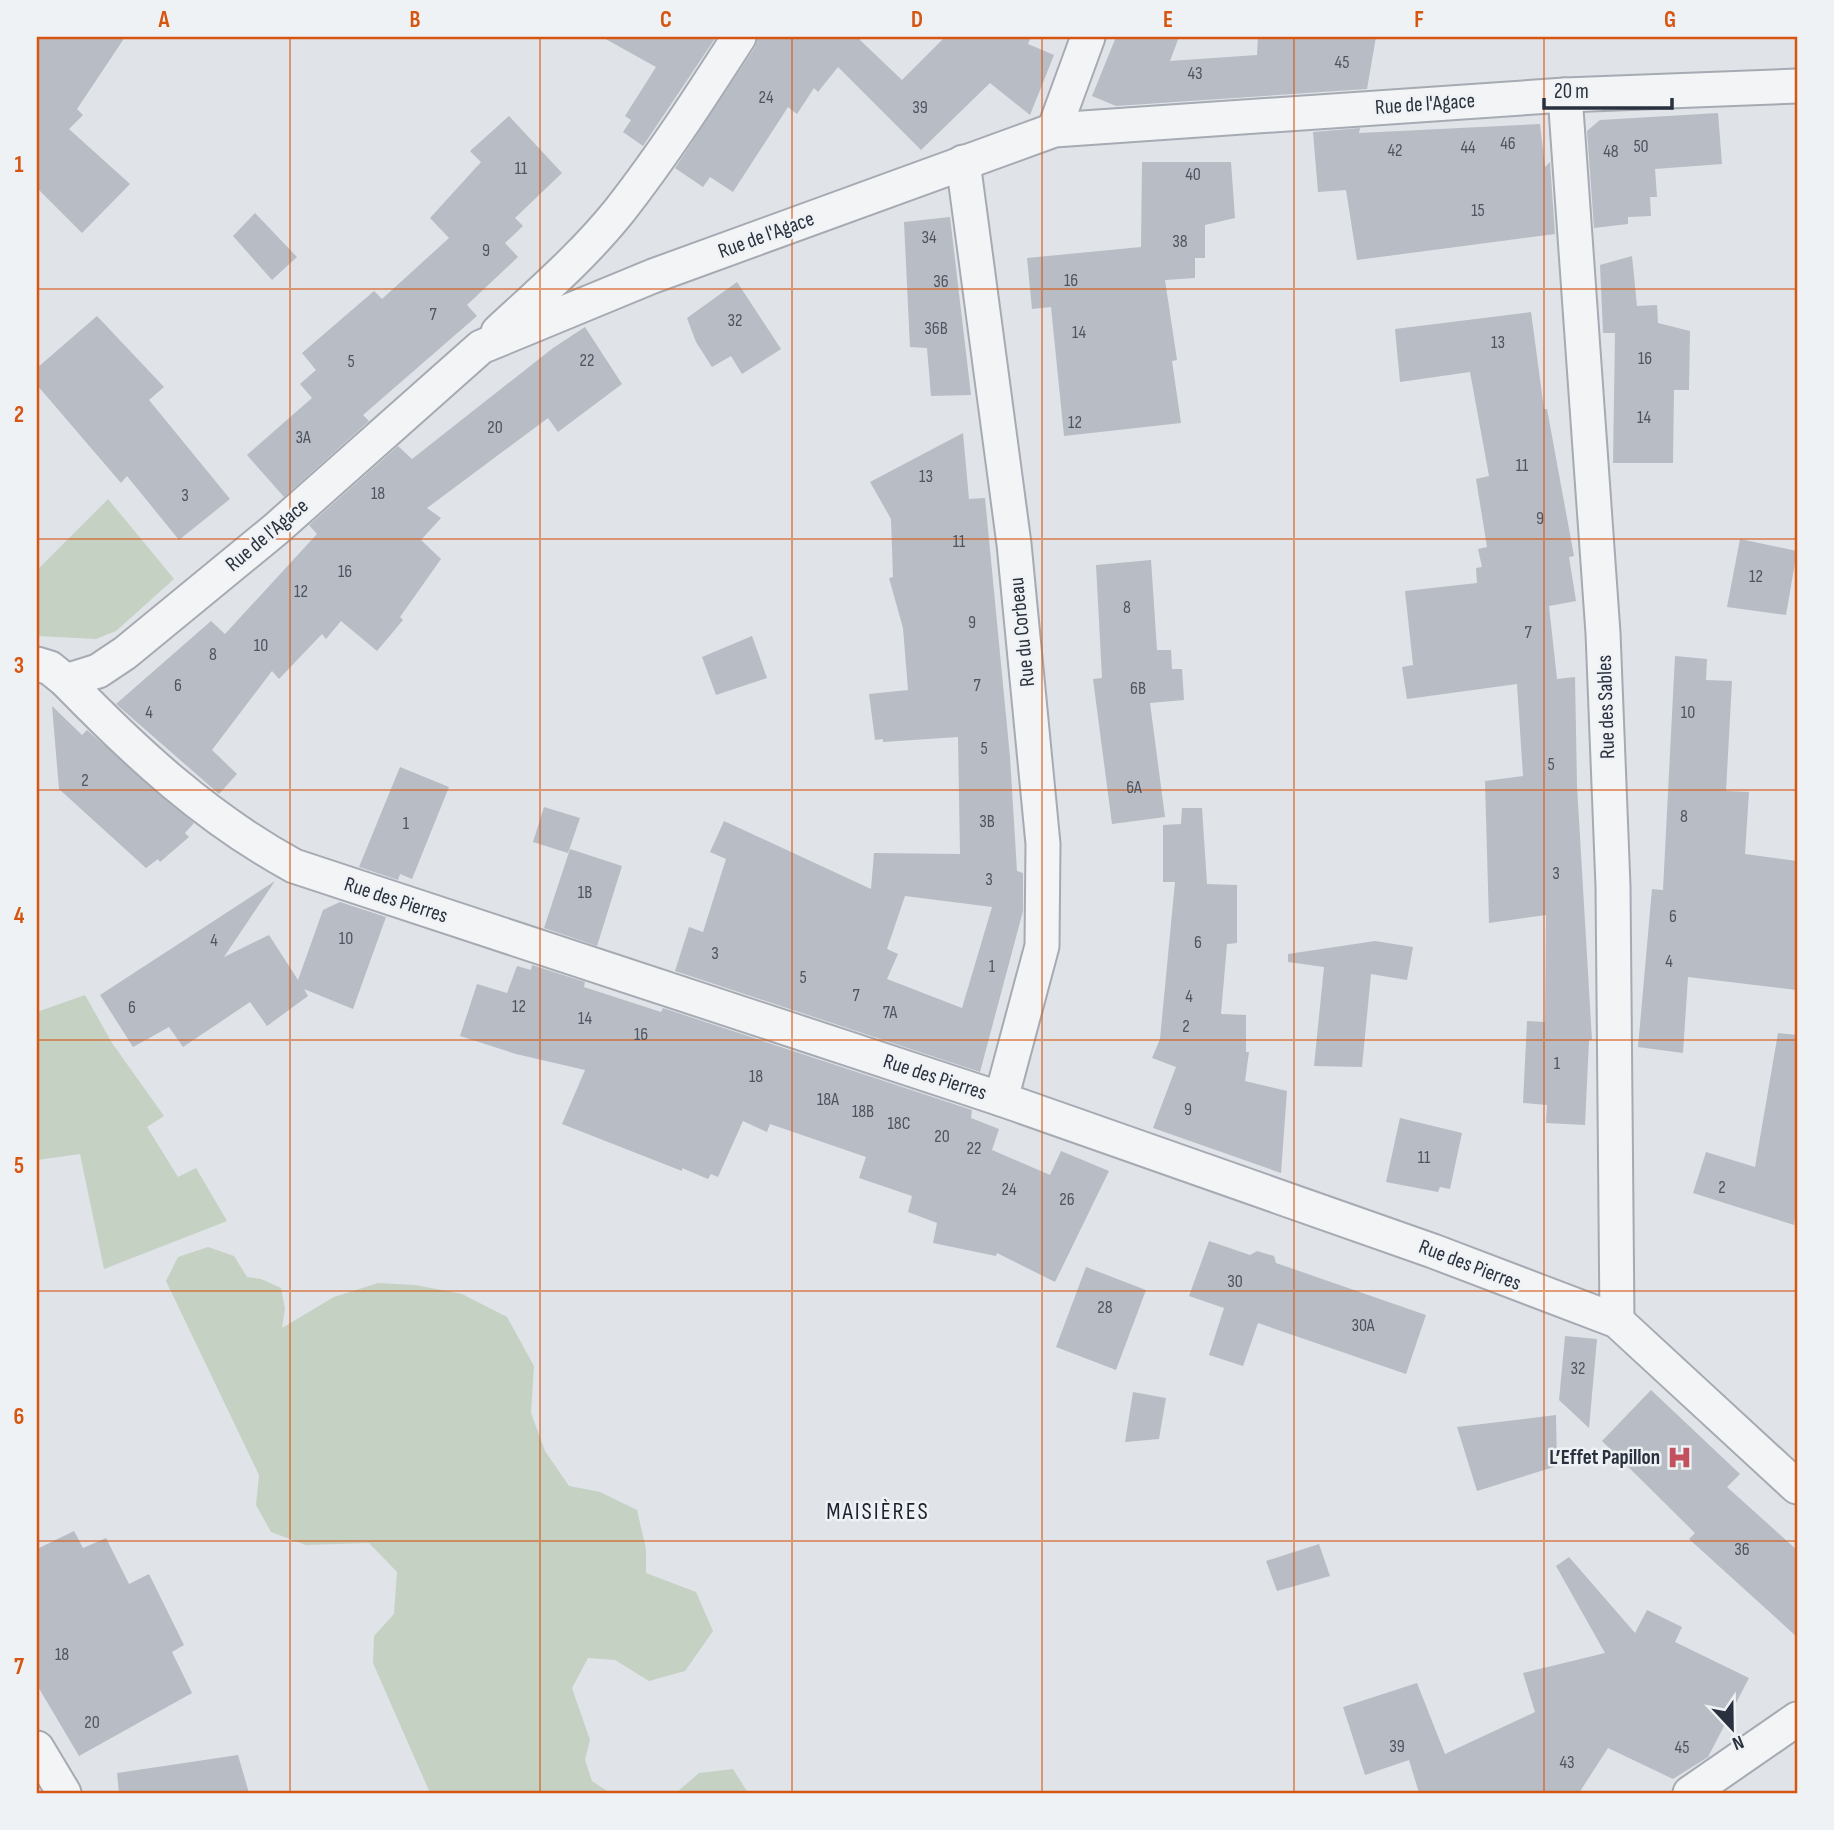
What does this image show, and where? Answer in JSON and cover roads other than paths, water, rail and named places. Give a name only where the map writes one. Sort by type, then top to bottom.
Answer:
[{"type":"street","name":"Rue de l'Agace","points":[[66,681],[98,671],[125,653],[276,529],[556,278],[618,211],[695,105],[739,37]]},
{"type":"street","points":[[1054,130],[1088,37]]},
{"type":"street","name":"Rue de l'Agace","points":[[481,347],[653,276],[1054,130],[1565,95],[1797,86]]},
{"type":"street","name":"Rue des Sables","points":[[1565,95],[1603,633],[1613,886],[1617,1321]]},
{"type":"street","name":"Rue du Corbeau","points":[[962,162],[1014,544],[1043,844],[1042,947],[1000,1099]]},
{"type":"street","points":[[37,664],[51,668],[66,681]]},
{"type":"street","name":"Rue des Pierres","points":[[66,681],[177,788],[250,842],[294,866],[1000,1099],[1433,1251],[1617,1321],[1797,1487]]},
{"type":"street","points":[[1690,1793],[1797,1719]]},
{"type":"street","points":[[37,1748],[64,1793]]},
{"type":"place","name":"L’Effet Papillon","points":[[1680,1457]]},
{"type":"district","name":"MAISIÈRES","points":[[878,1511]]}]
